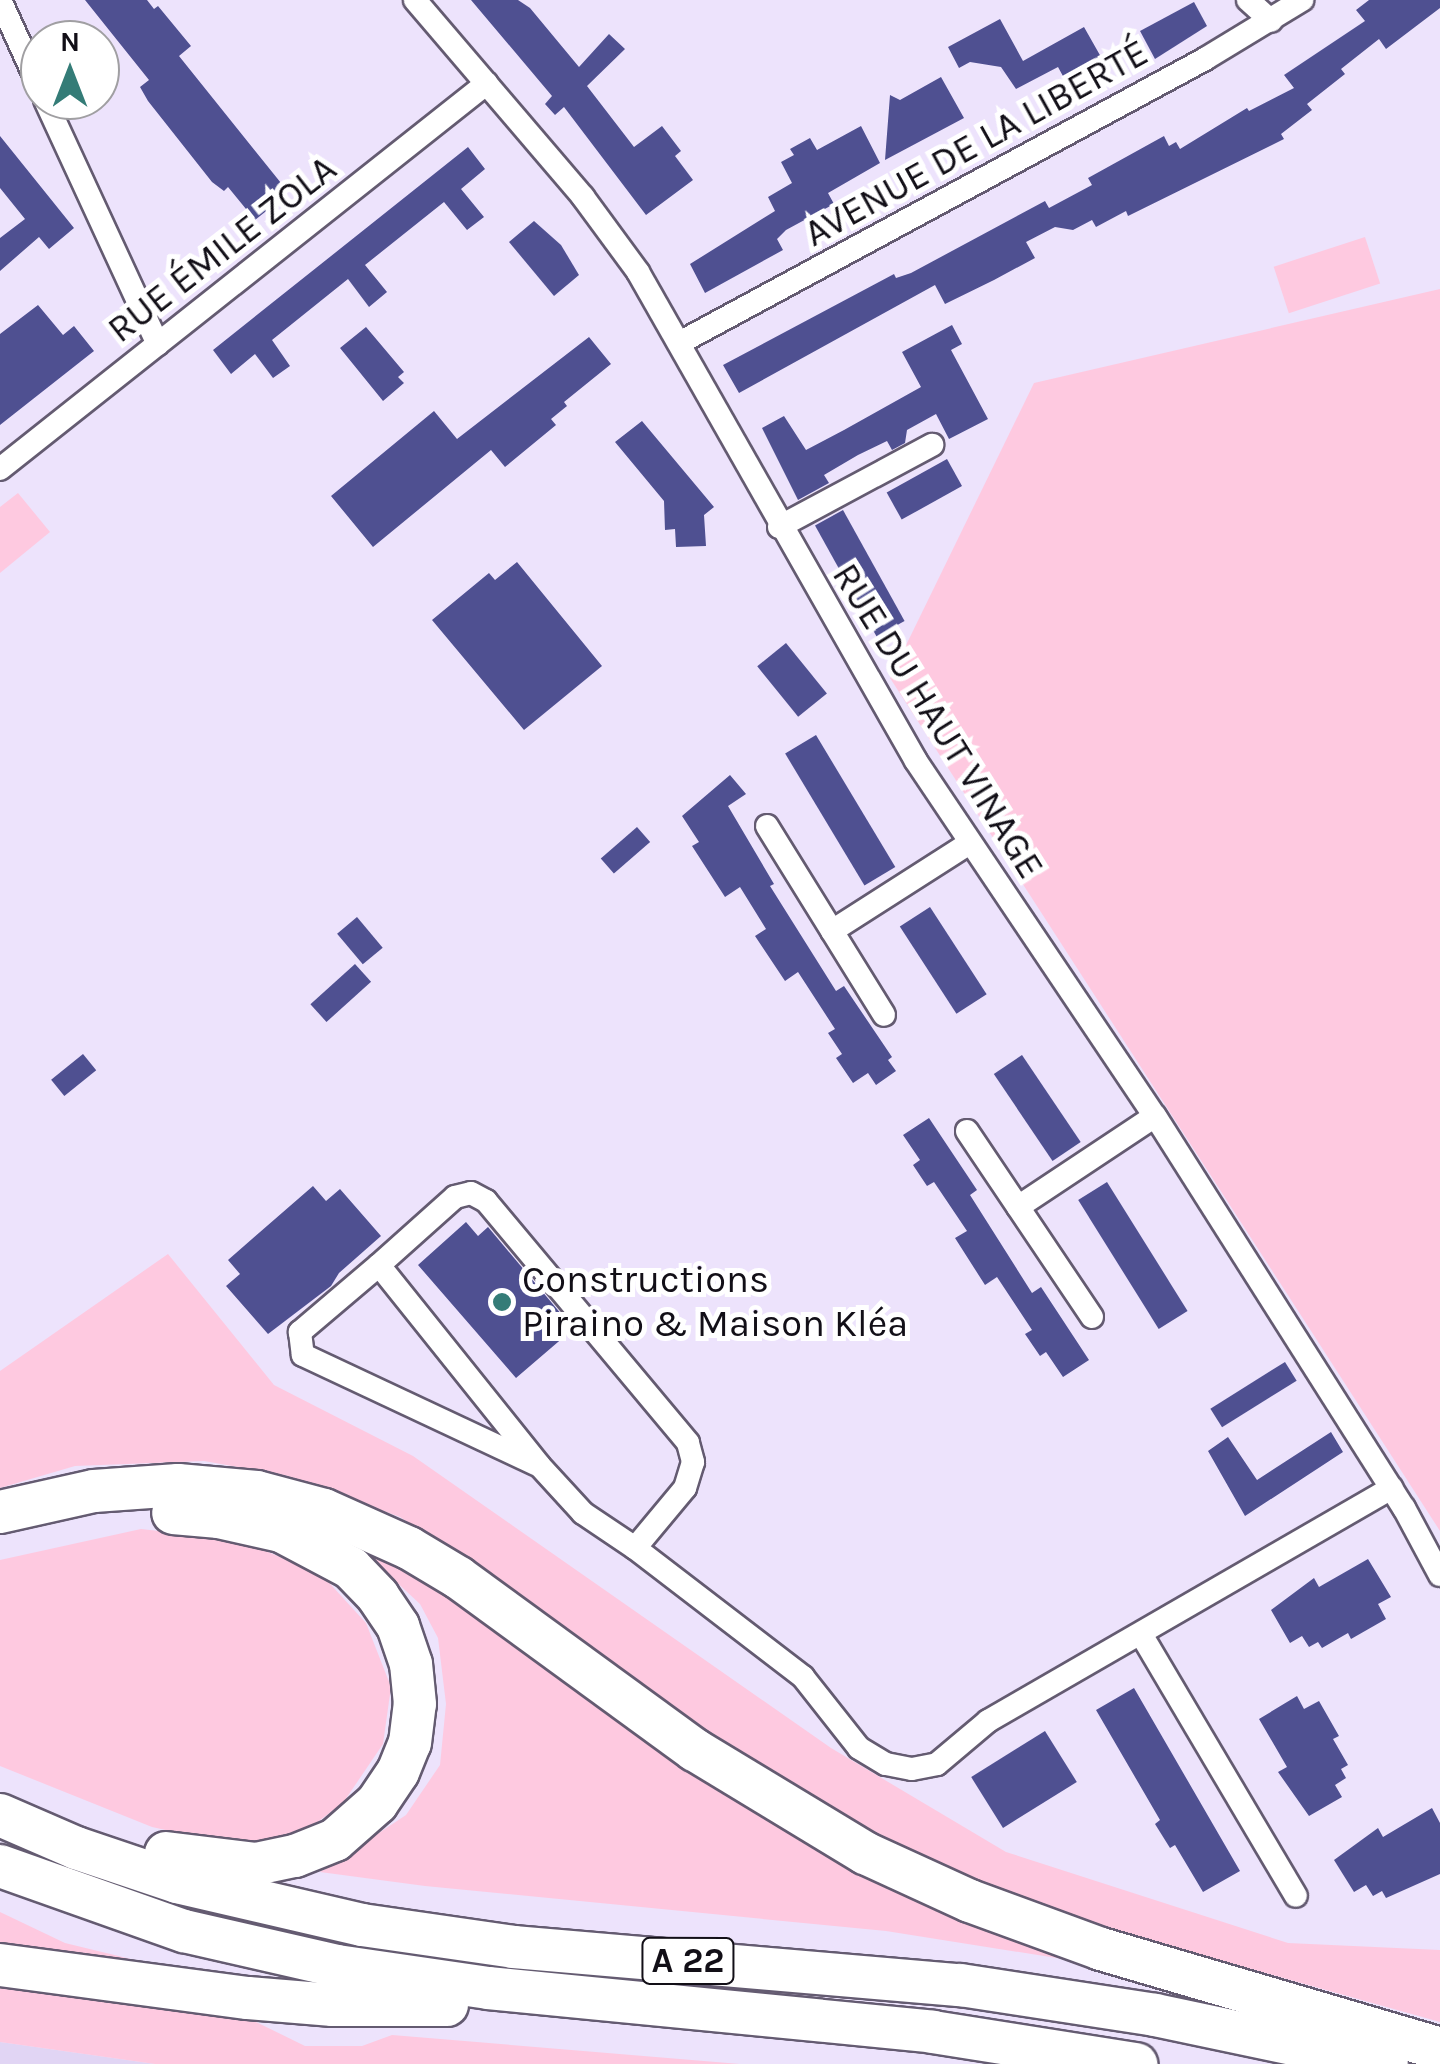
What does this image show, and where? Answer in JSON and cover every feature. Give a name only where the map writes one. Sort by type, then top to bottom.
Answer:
[{"type":"highway","points":[[0,1512],[94,1491],[178,1485],[258,1492],[324,1510],[408,1548],[460,1578],[695,1750],[865,1853],[970,1901],[1101,1949],[1440,2049]]},
{"type":"highway","points":[[0,1539],[93,1519],[151,1513],[219,1517],[290,1534],[351,1568],[390,1610],[411,1664],[415,1704],[410,1743],[387,1791],[336,1840],[295,1856],[256,1864],[198,1860],[0,1813]]},
{"type":"highway","name":"A 22","points":[[0,1813],[76,1848],[177,1882],[362,1925],[528,1948],[960,1985],[1155,2015],[1387,2064]]},
{"type":"highway","name":"A 22","points":[[0,1866],[147,1919],[258,1950],[421,1980],[933,2032],[1136,2064]]},
{"type":"highway","points":[[0,1964],[186,1991],[332,2005],[656,2005]]},
{"type":"street","points":[[0,0],[20,44]]},
{"type":"street","points":[[1248,0],[1270,21]]},
{"type":"street","name":"AVENUE DE LA LIBERTÉ","points":[[681,342],[1302,0]]},
{"type":"street","name":"RUE DU HAUT VINAGE","points":[[425,4],[604,224],[681,342],[779,527],[968,844],[1155,1116],[1391,1488],[1440,1576]]},
{"type":"street","name":"RUE ÉMILE ZOLA","points":[[0,470],[487,82]]},
{"type":"street","points":[[55,120],[158,344]]},
{"type":"street","points":[[779,527],[932,445]]},
{"type":"street","points":[[767,826],[884,1015]]},
{"type":"street","points":[[832,931],[968,844]]},
{"type":"street","points":[[1018,1207],[1155,1116]]},
{"type":"street","points":[[967,1131],[1092,1317]]},
{"type":"street","points":[[539,1465],[303,1355],[297,1340],[300,1332],[455,1197],[471,1194],[486,1201],[692,1452],[691,1476],[685,1488],[635,1548]]},
{"type":"street","points":[[380,1264],[539,1465],[582,1513],[635,1548],[802,1677],[859,1748],[900,1768],[937,1764],[988,1721],[1391,1488]]},
{"type":"street","points":[[1141,1634],[1296,1896]]},
{"type":"shaded area","points":[[1365,237],[1380,284],[1289,313],[1274,267]]},
{"type":"shaded area","points":[[1440,289],[1440,1531],[890,678],[1034,383]]},
{"type":"shaded area","points":[[18,493],[50,532],[0,573],[0,507]]},
{"type":"shaded area","points":[[168,1254],[274,1385],[413,1456],[831,1748],[1006,1852],[1288,1943],[1440,1950],[1440,2022],[1091,1924],[950,1872],[827,1806],[663,1702],[540,1610],[400,1517],[288,1476],[204,1461],[75,1466],[0,1488],[0,1371]]},
{"type":"shaded area","points":[[141,1529],[240,1540],[322,1575],[366,1623],[391,1687],[383,1744],[343,1803],[300,1835],[229,1844],[152,1827],[0,1766],[0,1560]]},
{"type":"shaded area","points":[[350,1539],[1088,1963],[886,1931],[425,1886],[320,1872],[406,1815],[440,1765],[446,1704],[438,1638],[420,1604]]},
{"type":"shaded area","points":[[0,1912],[65,1943],[139,1961],[133,1971],[0,1948]]},
{"type":"shaded area","points":[[0,1984],[246,2017],[305,2046],[362,2046],[392,2035],[740,2064],[155,2064],[0,2042]]},
{"type":"shaded area","points":[[0,2042],[155,2064],[0,2064]]},
{"type":"building","points":[[85,0],[147,0],[154,9],[158,6],[191,46],[179,56],[285,188],[285,196],[255,220],[228,187],[224,191],[212,182],[140,87],[149,80],[120,44],[120,20],[101,20]]},
{"type":"building","points":[[471,0],[518,0],[530,8],[579,67],[609,34],[625,49],[587,86],[634,147],[662,126],[681,151],[675,156],[693,180],[646,215],[564,107],[555,115],[545,104],[552,96]]},
{"type":"building","points":[[1369,0],[1440,0],[1440,8],[1386,49],[1379,39],[1341,69],[1345,74],[1307,104],[1312,110],[1281,134],[1284,139],[1128,216],[1126,211],[1096,227],[1092,220],[1073,230],[1055,227],[1026,242],[1035,258],[994,280],[945,304],[935,285],[739,393],[723,365],[894,274],[896,278],[911,273],[1045,201],[1049,208],[1092,185],[1088,178],[1164,136],[1169,146],[1176,142],[1180,149],[1247,108],[1249,111],[1294,88],[1284,75],[1365,21],[1356,10]]},
{"type":"building","points":[[1194,2],[1207,26],[1155,59],[1140,31]]},
{"type":"building","points":[[1000,19],[1023,61],[1084,27],[1101,57],[1064,78],[1058,67],[1016,89],[1001,67],[970,62],[959,68],[948,47]]},
{"type":"building","points":[[941,77],[964,118],[885,160],[890,95],[900,100]]},
{"type":"building","points":[[861,126],[880,163],[828,193],[834,204],[786,230],[777,239],[783,250],[705,293],[690,264],[775,211],[768,197],[792,183],[781,162],[794,155],[790,149],[810,138],[817,150]]},
{"type":"building","points":[[0,136],[74,228],[49,249],[39,237],[0,271],[0,238],[25,219],[0,188]]},
{"type":"building","points":[[468,147],[485,169],[461,189],[484,217],[467,230],[444,202],[365,265],[387,292],[369,307],[348,279],[272,340],[290,366],[273,378],[255,354],[231,374],[213,350]]},
{"type":"building","points":[[534,221],[561,245],[579,275],[554,296],[509,242]]},
{"type":"building","points":[[38,305],[63,335],[74,326],[94,351],[0,425],[0,334]]},
{"type":"building","points":[[952,325],[962,344],[951,350],[988,419],[949,439],[936,414],[907,430],[905,443],[892,450],[887,441],[858,455],[824,475],[829,483],[798,500],[762,428],[784,416],[806,450],[844,430],[921,387],[902,352]]},
{"type":"building","points":[[366,327],[404,372],[398,377],[404,383],[383,401],[340,348]]},
{"type":"building","points":[[589,337],[611,364],[564,402],[567,406],[551,419],[556,425],[505,467],[491,450],[373,547],[331,496],[434,411],[457,439]]},
{"type":"building","points":[[642,421],[714,507],[704,515],[706,546],[676,547],[675,529],[665,530],[664,501],[615,442]]},
{"type":"building","points":[[947,459],[962,486],[902,520],[887,492]]},
{"type":"building","points":[[843,510],[905,621],[877,637],[815,526]]},
{"type":"building","points":[[517,562],[602,666],[524,730],[432,620],[489,573],[495,580]]},
{"type":"building","points":[[786,643],[827,694],[798,717],[757,666]]},
{"type":"building","points":[[816,735],[895,867],[864,886],[785,754]]},
{"type":"building","points":[[730,775],[746,794],[728,806],[774,884],[770,886],[836,991],[844,986],[892,1057],[888,1060],[896,1071],[876,1085],[868,1073],[853,1083],[836,1058],[842,1054],[828,1033],[835,1029],[798,972],[785,981],[755,936],[766,929],[740,887],[725,897],[692,846],[699,842],[682,816]]},
{"type":"building","points":[[637,827],[650,842],[614,874],[601,858]]},
{"type":"building","points":[[930,907],[987,994],[956,1014],[900,927]]},
{"type":"building","points":[[357,917],[383,948],[363,964],[337,934]]},
{"type":"building","points":[[355,964],[371,982],[326,1022],[310,1004]]},
{"type":"building","points":[[83,1054],[96,1070],[64,1096],[51,1080]]},
{"type":"building","points":[[1022,1055],[1081,1142],[1053,1161],[994,1074]]},
{"type":"building","points":[[929,1118],[977,1190],[970,1195],[1032,1293],[1041,1287],[1089,1360],[1063,1377],[1046,1352],[1040,1356],[1025,1334],[1032,1330],[997,1277],[985,1285],[955,1238],[967,1231],[934,1182],[927,1186],[913,1165],[920,1160],[903,1135]]},
{"type":"building","points":[[1107,1182],[1188,1311],[1159,1329],[1078,1200]]},
{"type":"building","points":[[313,1186],[326,1201],[340,1189],[381,1236],[339,1273],[331,1286],[268,1334],[226,1286],[240,1274],[228,1260]]},
{"type":"building","points":[[466,1222],[478,1236],[488,1227],[562,1315],[553,1322],[565,1336],[516,1378],[418,1265]]},
{"type":"building","points":[[1285,1362],[1297,1381],[1222,1427],[1210,1409]]},
{"type":"building","points":[[1331,1432],[1343,1452],[1245,1516],[1208,1451],[1228,1437],[1257,1480]]},
{"type":"building","points":[[1368,1559],[1391,1597],[1378,1604],[1386,1619],[1351,1639],[1348,1633],[1322,1648],[1318,1642],[1309,1647],[1302,1636],[1290,1643],[1271,1610],[1314,1578],[1319,1587]]},
{"type":"building","points":[[1134,1688],[1240,1871],[1203,1892],[1175,1845],[1170,1848],[1155,1824],[1160,1820],[1096,1710]]},
{"type":"building","points":[[1297,1696],[1304,1709],[1319,1701],[1339,1736],[1333,1739],[1348,1765],[1341,1769],[1346,1778],[1335,1785],[1342,1797],[1309,1816],[1278,1772],[1287,1767],[1259,1719]]},
{"type":"building","points":[[1045,1731],[1077,1782],[1003,1828],[971,1777]]},
{"type":"building","points":[[1432,1808],[1440,1823],[1440,1874],[1386,1898],[1382,1891],[1373,1896],[1366,1885],[1354,1892],[1334,1860],[1378,1828],[1383,1837]]},
{"type":"place","name":"Constructions Piraino & Maison Kléa","points":[[502,1302]]}]
